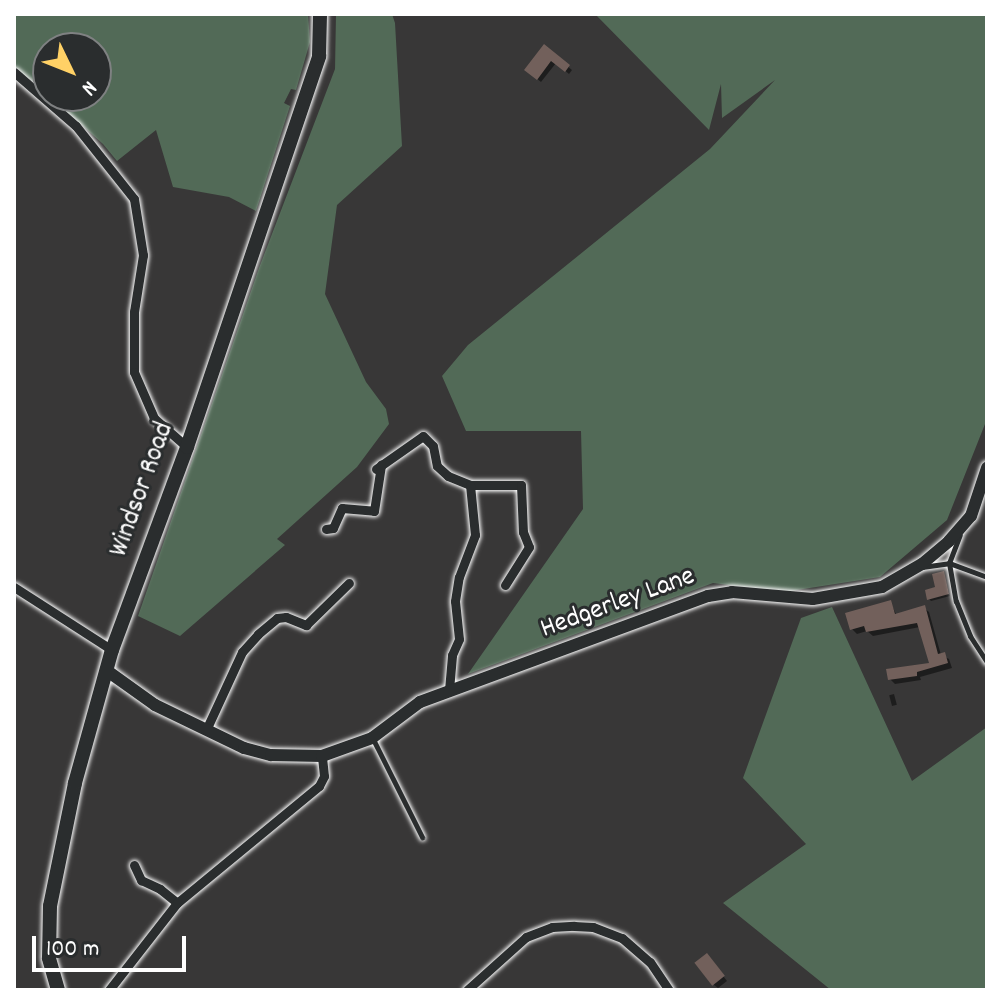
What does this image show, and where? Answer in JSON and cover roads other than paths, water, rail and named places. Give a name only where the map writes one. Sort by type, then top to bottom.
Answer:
[{"type":"main road","name":"Windsor Road","points":[[58,990],[49,958],[50,906],[75,783],[112,650],[187,447],[319,56],[320,14]]},
{"type":"street","points":[[14,72],[76,126],[134,199],[143,255],[134,312],[134,372],[154,418],[187,447]]},
{"type":"street","points":[[326,529],[333,528],[342,508],[374,511],[378,467],[423,436],[433,446],[437,466],[448,476],[470,485],[521,485],[523,532],[529,547],[505,585]]},
{"type":"street","name":"Hedgerley Lane","points":[[106,670],[155,705],[244,748],[271,755],[322,756],[372,738],[420,702],[708,596],[732,592],[813,599],[882,587],[918,566],[971,516],[987,468]]},
{"type":"street","points":[[449,690],[452,655],[459,639],[457,589],[475,535],[470,485]]},
{"type":"street","points":[[206,730],[242,652],[258,634],[277,618],[286,617],[306,625],[349,583]]},
{"type":"street","points":[[14,587],[112,650]]},
{"type":"street","points":[[109,990],[177,903],[309,797],[324,776],[322,756]]},
{"type":"street","points":[[134,865],[141,880],[160,889],[177,903]]},
{"type":"street","points":[[467,990],[526,937],[552,927],[574,926],[593,927],[622,938],[650,962],[669,990]]},
{"type":"lane","points":[[961,527],[949,563],[956,601],[970,636],[987,662]]},
{"type":"lane","points":[[918,566],[949,563],[987,577]]},
{"type":"lane","points":[[372,738],[422,837]]}]
